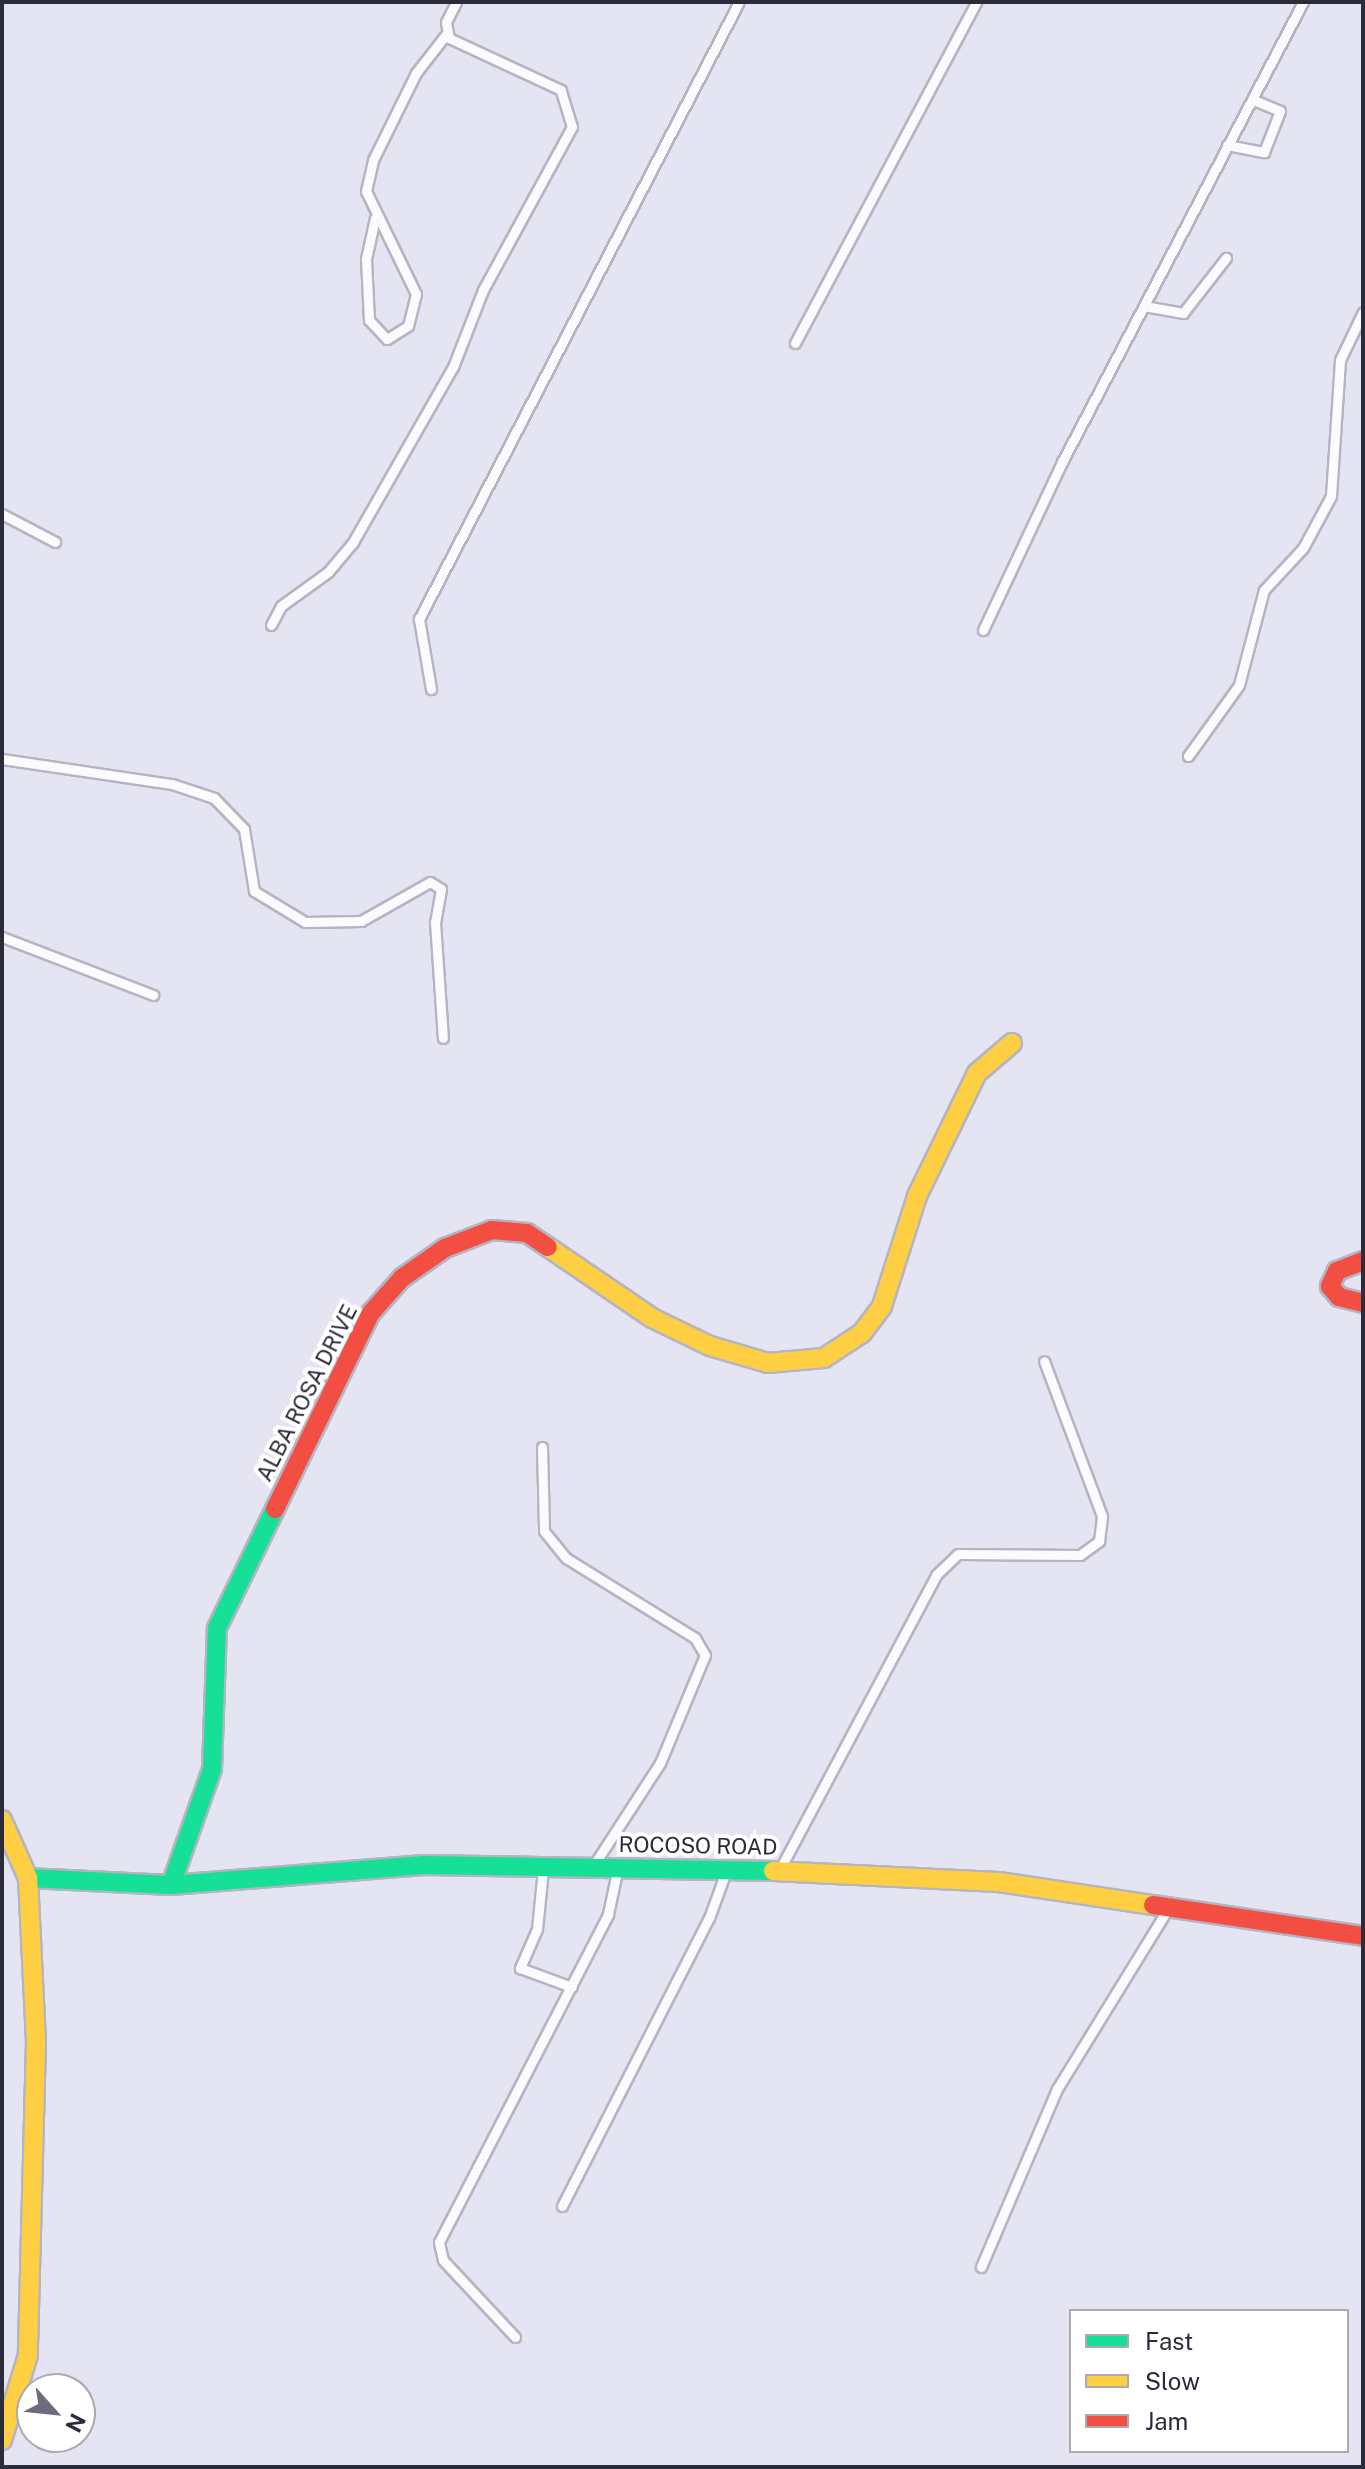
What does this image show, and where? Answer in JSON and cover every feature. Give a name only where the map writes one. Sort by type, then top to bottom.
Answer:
[{"type":"street","name":"ALBA ROSA DRIVE","points":[[171,1885],[212,1769],[217,1628],[370,1314],[402,1278],[480,1235],[527,1233],[652,1318],[710,1346],[768,1363],[824,1358],[862,1333],[882,1306],[917,1196],[977,1073],[1012,1043]]},
{"type":"street","points":[[1363,1261],[1337,1271],[1330,1286],[1339,1297],[1363,1303]]},
{"type":"street","points":[[2,1820],[28,1878],[36,2042],[32,2300],[24,2386],[2,2440]]},
{"type":"street","name":"ROCOSO ROAD","points":[[28,1878],[171,1885],[424,1865],[726,1870],[976,1879],[1363,1936]]},
{"type":"lane","points":[[375,218],[366,259],[369,320],[387,339],[408,326],[416,294],[375,218],[366,191],[373,160],[434,41],[447,33],[456,2]]},
{"type":"lane","points":[[431,689],[419,619],[739,2]]},
{"type":"lane","points":[[795,343],[976,2]]},
{"type":"lane","points":[[983,630],[1144,306],[1303,2]]},
{"type":"lane","points":[[271,625],[281,606],[328,572],[353,542],[453,367],[483,290],[572,127],[561,90],[454,43],[447,33]]},
{"type":"lane","points":[[1227,145],[1264,152],[1280,111],[1252,99]]},
{"type":"lane","points":[[1144,306],[1183,313],[1226,258]]},
{"type":"lane","points":[[1188,756],[1239,685],[1264,590],[1303,548],[1331,496],[1340,360],[1363,312]]},
{"type":"lane","points":[[2,514],[55,542]]},
{"type":"lane","points":[[2,759],[172,784],[214,798],[244,829],[254,891],[305,922],[361,921],[430,882],[441,889],[435,922],[443,1038]]},
{"type":"lane","points":[[2,937],[153,995]]},
{"type":"lane","points":[[778,1872],[936,1575],[958,1554],[1080,1555],[1099,1541],[1102,1516],[1044,1361]]},
{"type":"lane","points":[[542,1447],[544,1531],[566,1558],[695,1638],[705,1655],[660,1763],[591,1869]]},
{"type":"lane","points":[[515,2337],[443,2260],[439,2242],[608,1914],[618,1868]]},
{"type":"lane","points":[[543,1869],[537,1929],[520,1968],[572,1987]]},
{"type":"lane","points":[[562,2206],[709,1918],[726,1870]]},
{"type":"lane","points":[[981,2267],[1057,2089],[1169,1907]]},
{"type":"traffic: fast","points":[[171,1885],[212,1769],[217,1628],[275,1509]]},
{"type":"traffic: fast","points":[[28,1878],[171,1885],[424,1865],[773,1871]]},
{"type":"traffic: slow","points":[[548,1247],[652,1318],[710,1346],[768,1363],[824,1358],[862,1333],[882,1306],[917,1196],[977,1073],[1012,1043]]},
{"type":"traffic: slow","points":[[2,1820],[28,1878],[36,2042],[28,2355],[2,2440]]},
{"type":"traffic: slow","points":[[773,1871],[999,1882],[1153,1905]]},
{"type":"traffic: jam","points":[[275,1509],[370,1314],[402,1278],[445,1248],[492,1230],[527,1233],[548,1247]]},
{"type":"traffic: jam","points":[[1363,1261],[1337,1271],[1330,1286],[1339,1297],[1363,1303]]},
{"type":"traffic: jam","points":[[1153,1905],[1363,1936]]}]
